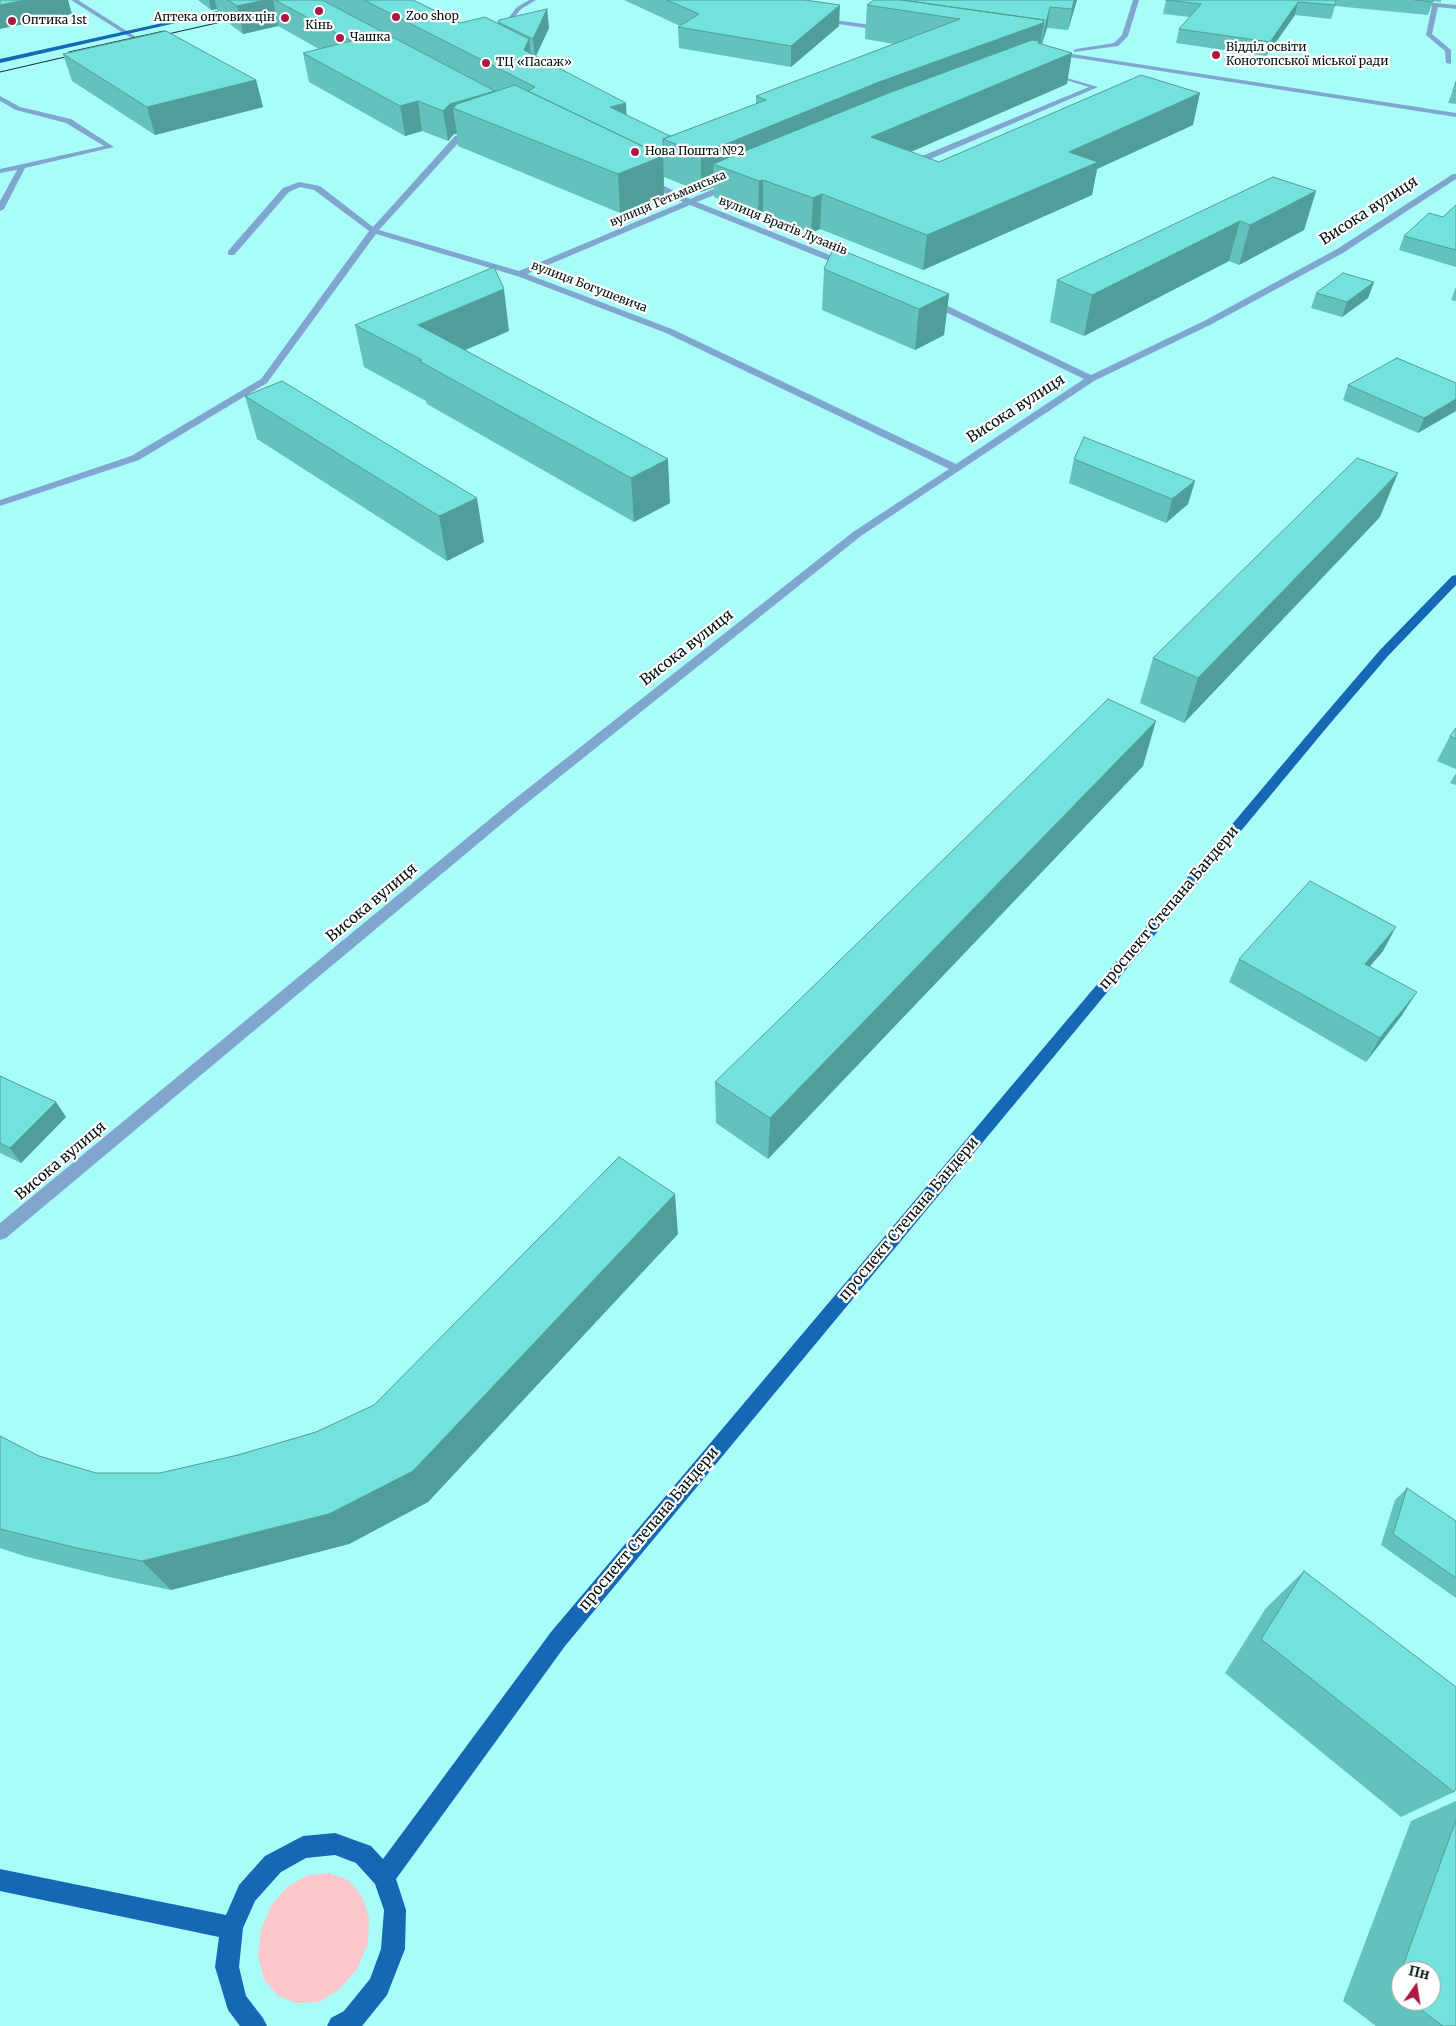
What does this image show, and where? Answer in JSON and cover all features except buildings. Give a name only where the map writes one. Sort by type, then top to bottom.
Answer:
[{"type":"main road","points":[[0,61],[274,0]]},
{"type":"main road","name":"проспект Степана Бандери","points":[[384,1877],[558,1639],[1324,723],[1384,653],[1456,578]]},
{"type":"main road","points":[[255,2026],[236,2002],[227,1967],[232,1928],[247,1893],[273,1864],[304,1847],[335,1844],[363,1854],[384,1877],[395,1910],[393,1949],[378,1986],[352,2019],[340,2026]]},
{"type":"main road","points":[[0,1880],[232,1928]]},
{"type":"street","points":[[74,0],[156,52]]},
{"type":"street","points":[[493,42],[520,8],[533,0]]},
{"type":"street","points":[[1044,60],[1060,54],[1116,45],[1125,36],[1136,0]]},
{"type":"street","points":[[1390,0],[1456,7]]},
{"type":"street","points":[[1435,5],[1429,35],[1448,50],[1448,64]]},
{"type":"street","points":[[808,18],[895,30]]},
{"type":"street","points":[[1041,51],[1456,116]]},
{"type":"street","points":[[925,158],[1095,87],[1044,72]]},
{"type":"street","points":[[0,98],[18,109],[68,121],[110,148],[0,171]]},
{"type":"street","points":[[0,503],[134,458],[264,381],[374,231],[458,138],[484,130]]},
{"type":"street","points":[[0,209],[23,165]]},
{"type":"street","name":"вулиця Братів Лузанів","points":[[636,176],[689,202],[858,269]]},
{"type":"street","name":"Висока вулиця","points":[[0,1233],[512,808],[857,534],[1091,379],[1207,323],[1340,251],[1456,176]]},
{"type":"street","name":"вулиця Гетьманська","points":[[520,274],[744,179]]},
{"type":"street","name":"вулиця Богушевича","points":[[231,253],[286,190],[299,184],[316,188],[374,231],[520,274],[669,331],[956,468]]},
{"type":"street","points":[[921,297],[1091,379]]},
{"type":"shaded area","points":[[329,1873],[348,1880],[362,1896],[369,1918],[368,1943],[357,1969],[340,1989],[319,2002],[296,2003],[277,1995],[264,1979],[258,1956],[261,1930],[271,1906],[287,1887],[308,1875]]},
{"type":"tram line","points":[[159,36],[239,18]]},
{"type":"tram line","points":[[69,52],[164,31]]},
{"type":"tram line","points":[[0,72],[78,54]]},
{"type":"place","name":"Кінь","points":[[319,11]]},
{"type":"place","name":"Zoo shop","points":[[396,17]]},
{"type":"place","name":"Аптека оптових цін","points":[[285,18]]},
{"type":"place","name":"Оптика 1st","points":[[12,21]]},
{"type":"place","name":"Чашка","points":[[340,38]]},
{"type":"place","name":"Відділ освіти Конотопської міської ради","points":[[1216,55]]},
{"type":"place","name":"ТЦ «Пасаж»","points":[[486,63]]},
{"type":"place","name":"Нова Пошта №2","points":[[635,152]]}]
